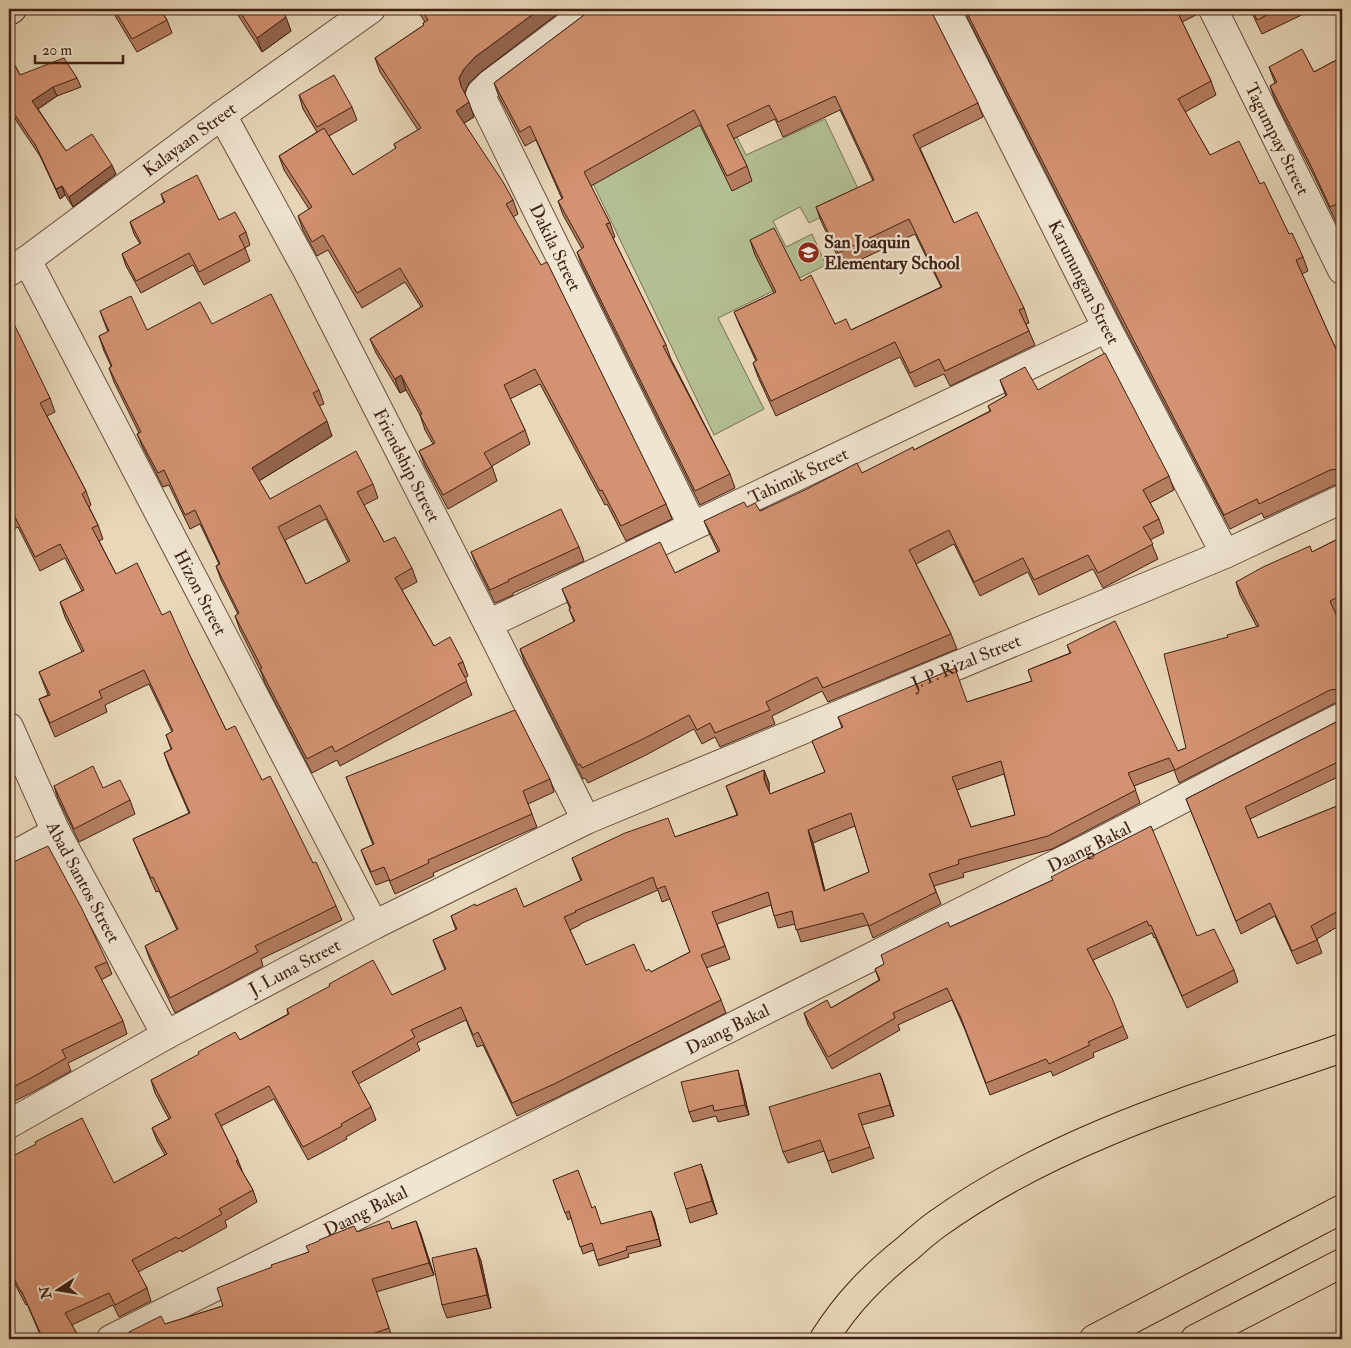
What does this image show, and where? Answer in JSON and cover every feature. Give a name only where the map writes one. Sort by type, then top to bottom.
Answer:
[{"type":"highway","points":[[824,1339],[837,1318],[854,1298],[894,1258],[936,1224],[991,1188],[1052,1156],[1122,1125],[1342,1048]]},
{"type":"highway","points":[[1094,1339],[1342,1209]]},
{"type":"highway","points":[[1195,1339],[1342,1263]]},
{"type":"street","name":"Kalayaan Street","points":[[18,266],[222,115],[371,9]]},
{"type":"street","name":"Dakila Street","points":[[590,9],[490,84],[480,94],[692,525]]},
{"type":"street","name":"Karunungan Street","points":[[946,9],[1107,328],[1225,554]]},
{"type":"street","name":"Tagumpay Street","points":[[1212,9],[1342,270]]},
{"type":"street","name":"Friendship Street","points":[[222,115],[307,270],[586,820]]},
{"type":"street","name":"Hizon Street","points":[[18,266],[374,925]]},
{"type":"street","name":"Tahimik Street","points":[[488,624],[1107,328]]},
{"type":"street","name":"J. P. Rizal Street","points":[[586,820],[1225,554],[1342,499]]},
{"type":"street","name":"Daang Bakal","points":[[112,1339],[1088,848],[1342,717]]},
{"type":"street","name":"Abad Santos Street","points":[[9,727],[56,832],[166,1035]]},
{"type":"street","name":"J. Luna Street","points":[[9,1124],[166,1035],[374,925],[586,820]]},
{"type":"street","points":[[9,858],[56,832]]},
{"type":"green space","points":[[716,96],[746,155],[825,119],[862,197],[809,223],[800,207],[773,221],[786,247],[812,234],[826,265],[718,318],[764,409],[714,435],[585,167]]},
{"type":"building","points":[[114,9],[160,9],[167,20],[132,39]]},
{"type":"building","points":[[238,9],[281,9],[286,17],[257,38]]},
{"type":"building","points":[[421,9],[540,9],[475,57],[464,69],[459,78],[469,102],[456,111],[513,200],[506,204],[541,265],[547,262],[666,504],[621,526],[602,490],[600,491],[535,369],[504,385],[525,430],[484,453],[492,467],[443,495],[419,451],[435,443],[420,415],[422,414],[401,375],[395,379],[370,339],[423,306],[400,268],[357,293],[323,235],[312,242],[298,216],[312,207],[279,156],[324,128],[353,175],[396,148],[394,144],[421,128],[375,58],[424,25],[423,23],[428,20]]},
{"type":"building","points":[[592,9],[930,9],[978,103],[913,135],[954,223],[977,212],[1024,308],[1019,310],[1029,331],[945,371],[939,359],[910,373],[895,342],[771,401],[753,363],[757,360],[734,312],[776,292],[750,240],[774,228],[801,281],[811,275],[835,324],[846,319],[851,330],[942,287],[909,219],[838,253],[816,207],[874,180],[835,96],[778,122],[769,105],[727,125],[747,166],[727,176],[694,110],[584,172],[610,223],[606,224],[666,345],[663,346],[730,474],[695,491],[577,252],[584,247],[558,201],[563,198],[530,126],[520,132],[494,83]]},
{"type":"building","points":[[965,9],[1176,9],[1211,81],[1178,99],[1210,155],[1239,141],[1260,184],[1264,182],[1289,234],[1292,233],[1303,257],[1296,260],[1342,362],[1342,471],[1338,469],[1330,470],[1259,504],[1257,499],[1224,515]]},
{"type":"building","points":[[1252,9],[1279,9],[1257,20]]},
{"type":"building","points":[[1302,49],[1314,72],[1342,57],[1342,210],[1339,203],[1330,207],[1270,86],[1277,82],[1269,67]]},
{"type":"building","points":[[9,54],[20,75],[64,58],[77,78],[53,87],[32,101],[66,151],[92,134],[112,165],[69,197],[62,186],[56,189],[36,146],[9,106]]},
{"type":"building","points":[[334,75],[352,107],[317,127],[299,95]]},
{"type":"building","points":[[197,175],[219,220],[235,212],[246,232],[239,236],[245,248],[199,272],[189,253],[136,281],[122,254],[141,243],[130,222],[165,202],[161,194]]},
{"type":"building","points":[[271,294],[319,390],[313,393],[327,421],[252,468],[270,499],[356,451],[373,484],[357,492],[384,542],[395,537],[412,568],[395,578],[434,646],[450,637],[463,662],[458,664],[467,681],[335,752],[332,746],[307,759],[260,669],[262,668],[235,616],[239,613],[216,566],[220,564],[195,510],[185,515],[164,470],[158,473],[137,434],[141,432],[109,368],[112,366],[99,336],[109,331],[100,311],[131,296],[147,330],[200,302],[212,324]],"holes":[[[320,505],[350,561],[306,584],[278,527]]]},
{"type":"building","points":[[15,326],[50,398],[40,403],[86,491],[82,494],[98,525],[92,528],[116,574],[137,563],[162,615],[170,611],[226,730],[235,726],[262,780],[270,776],[313,863],[316,862],[336,906],[255,946],[258,952],[170,998],[145,946],[178,929],[133,839],[190,813],[164,753],[172,749],[166,735],[173,731],[144,670],[99,691],[102,698],[50,723],[39,699],[50,695],[39,672],[84,651],[60,602],[84,590],[60,544],[35,557],[13,513],[9,515],[9,329]]},
{"type":"building","points":[[1105,353],[1169,476],[1143,490],[1159,519],[1143,527],[1153,544],[1098,573],[1088,555],[1034,580],[1023,558],[974,582],[949,530],[909,550],[951,634],[823,688],[817,677],[766,702],[770,710],[715,733],[710,723],[697,730],[689,715],[582,768],[580,764],[578,765],[520,649],[575,621],[562,589],[660,542],[675,573],[720,551],[704,521],[744,502],[747,507],[755,503],[760,511],[857,463],[862,473],[913,447],[914,450],[991,411],[988,406],[1007,395],[1000,380],[1025,367],[1038,390]]},
{"type":"building","points":[[561,509],[579,547],[490,590],[471,552]]},
{"type":"building","points":[[1342,537],[1342,595],[1330,601],[1342,628],[1342,690],[1330,690],[1175,770],[1169,758],[1128,773],[1136,790],[1048,836],[958,860],[959,864],[929,874],[936,892],[869,926],[863,913],[796,930],[792,911],[774,916],[768,892],[712,912],[725,946],[701,955],[721,1000],[554,1084],[512,1103],[478,1032],[473,1035],[461,1007],[411,1030],[415,1037],[352,1072],[371,1107],[341,1124],[342,1126],[303,1147],[269,1086],[215,1114],[238,1160],[236,1161],[253,1190],[219,1209],[222,1214],[178,1239],[176,1237],[132,1260],[147,1288],[115,1305],[109,1293],[65,1313],[80,1339],[43,1339],[22,1292],[9,1269],[9,1172],[14,1170],[9,1158],[36,1144],[35,1142],[82,1118],[114,1183],[167,1154],[152,1128],[171,1118],[151,1080],[235,1032],[240,1040],[289,1014],[287,1009],[373,960],[392,995],[446,969],[433,940],[457,929],[451,916],[475,904],[476,906],[516,888],[524,907],[582,880],[572,858],[625,833],[668,818],[675,837],[738,815],[726,786],[764,770],[764,779],[770,794],[825,772],[812,741],[843,727],[838,717],[955,668],[967,702],[1032,681],[1028,670],[1071,653],[1067,645],[1115,621],[1178,751],[1186,748],[1164,654],[1228,637],[1227,635],[1259,626],[1236,582],[1263,567],[1310,546],[1312,552]],"holes":[[[1001,761],[1015,815],[971,827],[952,777]],[[851,813],[869,872],[824,891],[808,830]],[[653,877],[657,889],[665,886],[690,952],[651,972],[649,969],[646,971],[634,944],[586,965],[564,917]]]},
{"type":"building","points":[[515,710],[550,779],[523,791],[532,814],[428,860],[429,863],[390,881],[384,867],[371,872],[361,850],[374,844],[346,777]]},
{"type":"building","points":[[1342,719],[1342,760],[1245,807],[1258,838],[1342,804],[1342,909],[1311,926],[1317,940],[1292,951],[1270,903],[1236,921],[1186,799]]},
{"type":"building","points":[[93,766],[103,788],[120,780],[130,800],[74,829],[54,786]]},
{"type":"building","points":[[1151,826],[1197,936],[1214,929],[1234,970],[1182,996],[1151,925],[1149,926],[1147,921],[1087,949],[1112,998],[1123,1026],[1088,1042],[1090,1045],[1049,1064],[1046,1059],[986,1083],[961,1018],[947,988],[893,1013],[895,1018],[828,1057],[804,1013],[827,1000],[831,1008],[880,980],[875,969],[884,964],[881,955],[948,922],[950,927],[1053,880],[1051,877]]},
{"type":"building","points":[[48,846],[82,909],[107,962],[95,967],[123,1021],[62,1050],[66,1058],[9,1089],[9,864]]},
{"type":"building","points":[[738,1070],[745,1105],[714,1111],[713,1105],[689,1112],[681,1082]]},
{"type":"building","points":[[880,1073],[890,1105],[858,1114],[870,1147],[828,1161],[820,1140],[783,1152],[769,1107]]},
{"type":"building","points":[[701,1164],[712,1201],[686,1209],[674,1173]]},
{"type":"building","points":[[578,1170],[592,1208],[595,1206],[601,1224],[651,1211],[659,1239],[626,1247],[627,1250],[597,1260],[592,1243],[580,1247],[569,1211],[565,1213],[553,1180]]},
{"type":"building","points":[[389,1221],[392,1229],[416,1221],[429,1263],[372,1279],[389,1328],[358,1339],[122,1339],[131,1336],[129,1332],[161,1316],[165,1324],[223,1306],[217,1288],[272,1267],[271,1265],[309,1252],[306,1246],[319,1240],[354,1226],[357,1232]]},
{"type":"building","points":[[476,1248],[487,1295],[442,1305],[432,1258]]},
{"type":"place","name":"San Joaquin Elementary School","points":[[808,252]]}]
